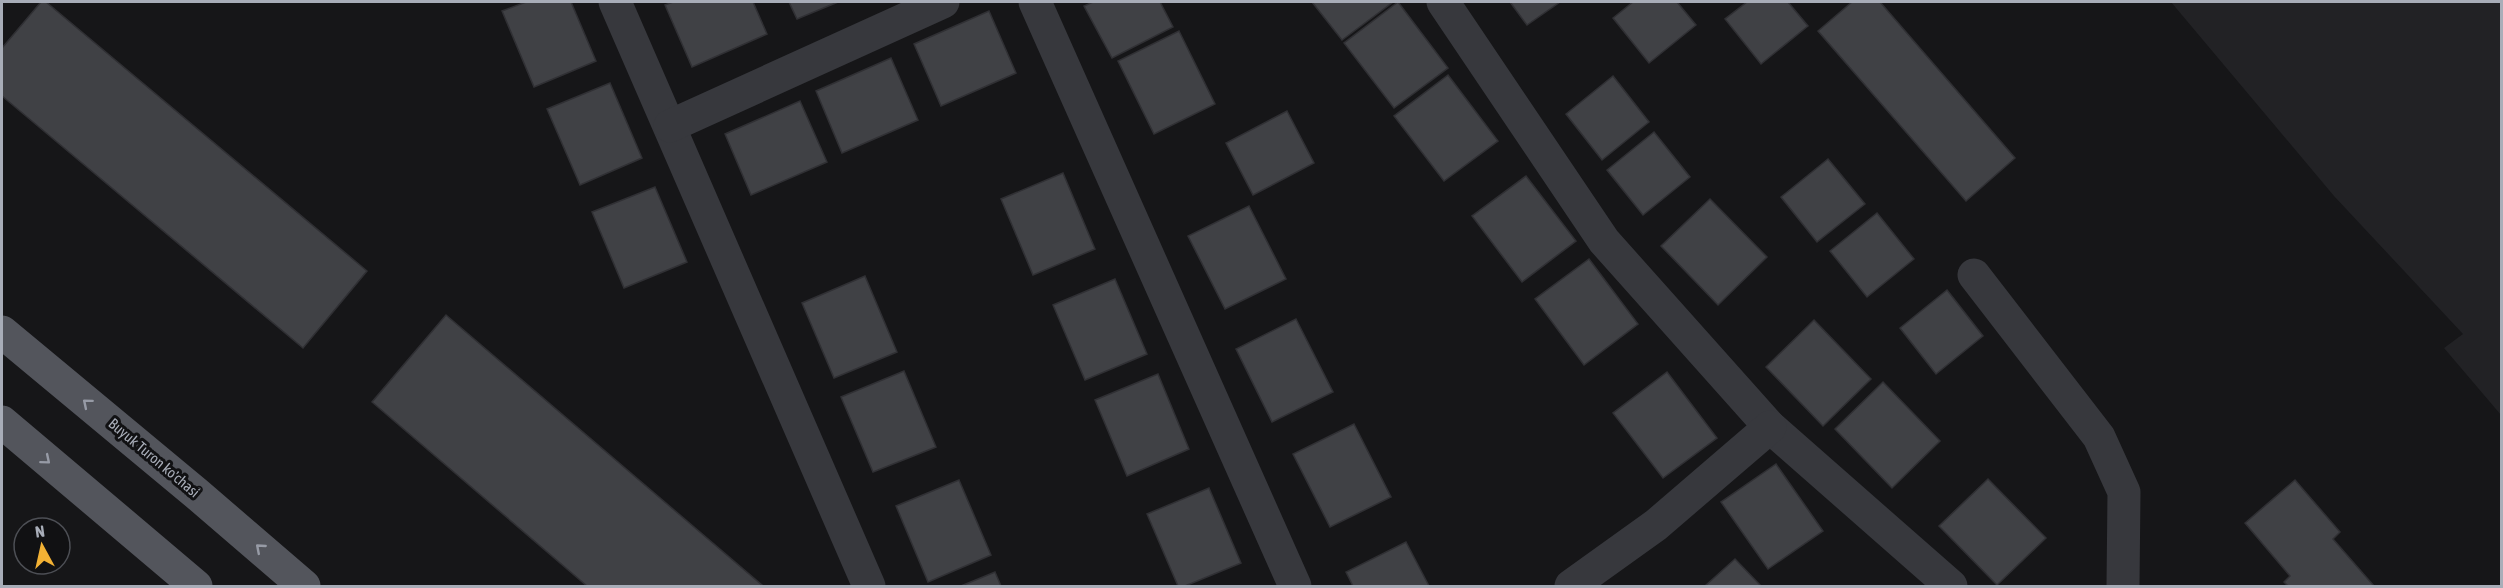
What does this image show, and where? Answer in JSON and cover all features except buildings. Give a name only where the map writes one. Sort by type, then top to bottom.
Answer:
[{"type":"main road","name":"Buyuk Turon ko'chasi","points":[[2,332],[304,586]]},
{"type":"main road","points":[[2,422],[196,586]]},
{"type":"street","points":[[615,2],[869,586]]},
{"type":"street","points":[[670,126],[943,2]]},
{"type":"street","points":[[1035,2],[1286,584]]},
{"type":"street","points":[[1443,2],[1604,242],[1770,427],[1951,586]]},
{"type":"street","points":[[1974,275],[2099,437],[2124,492],[2123,586]]},
{"type":"street","points":[[1571,586],[1656,525],[1770,427]]},
{"type":"shaded area","points":[[2171,2],[2501,2],[2501,415],[2444,348],[2463,334],[2334,196]]}]
